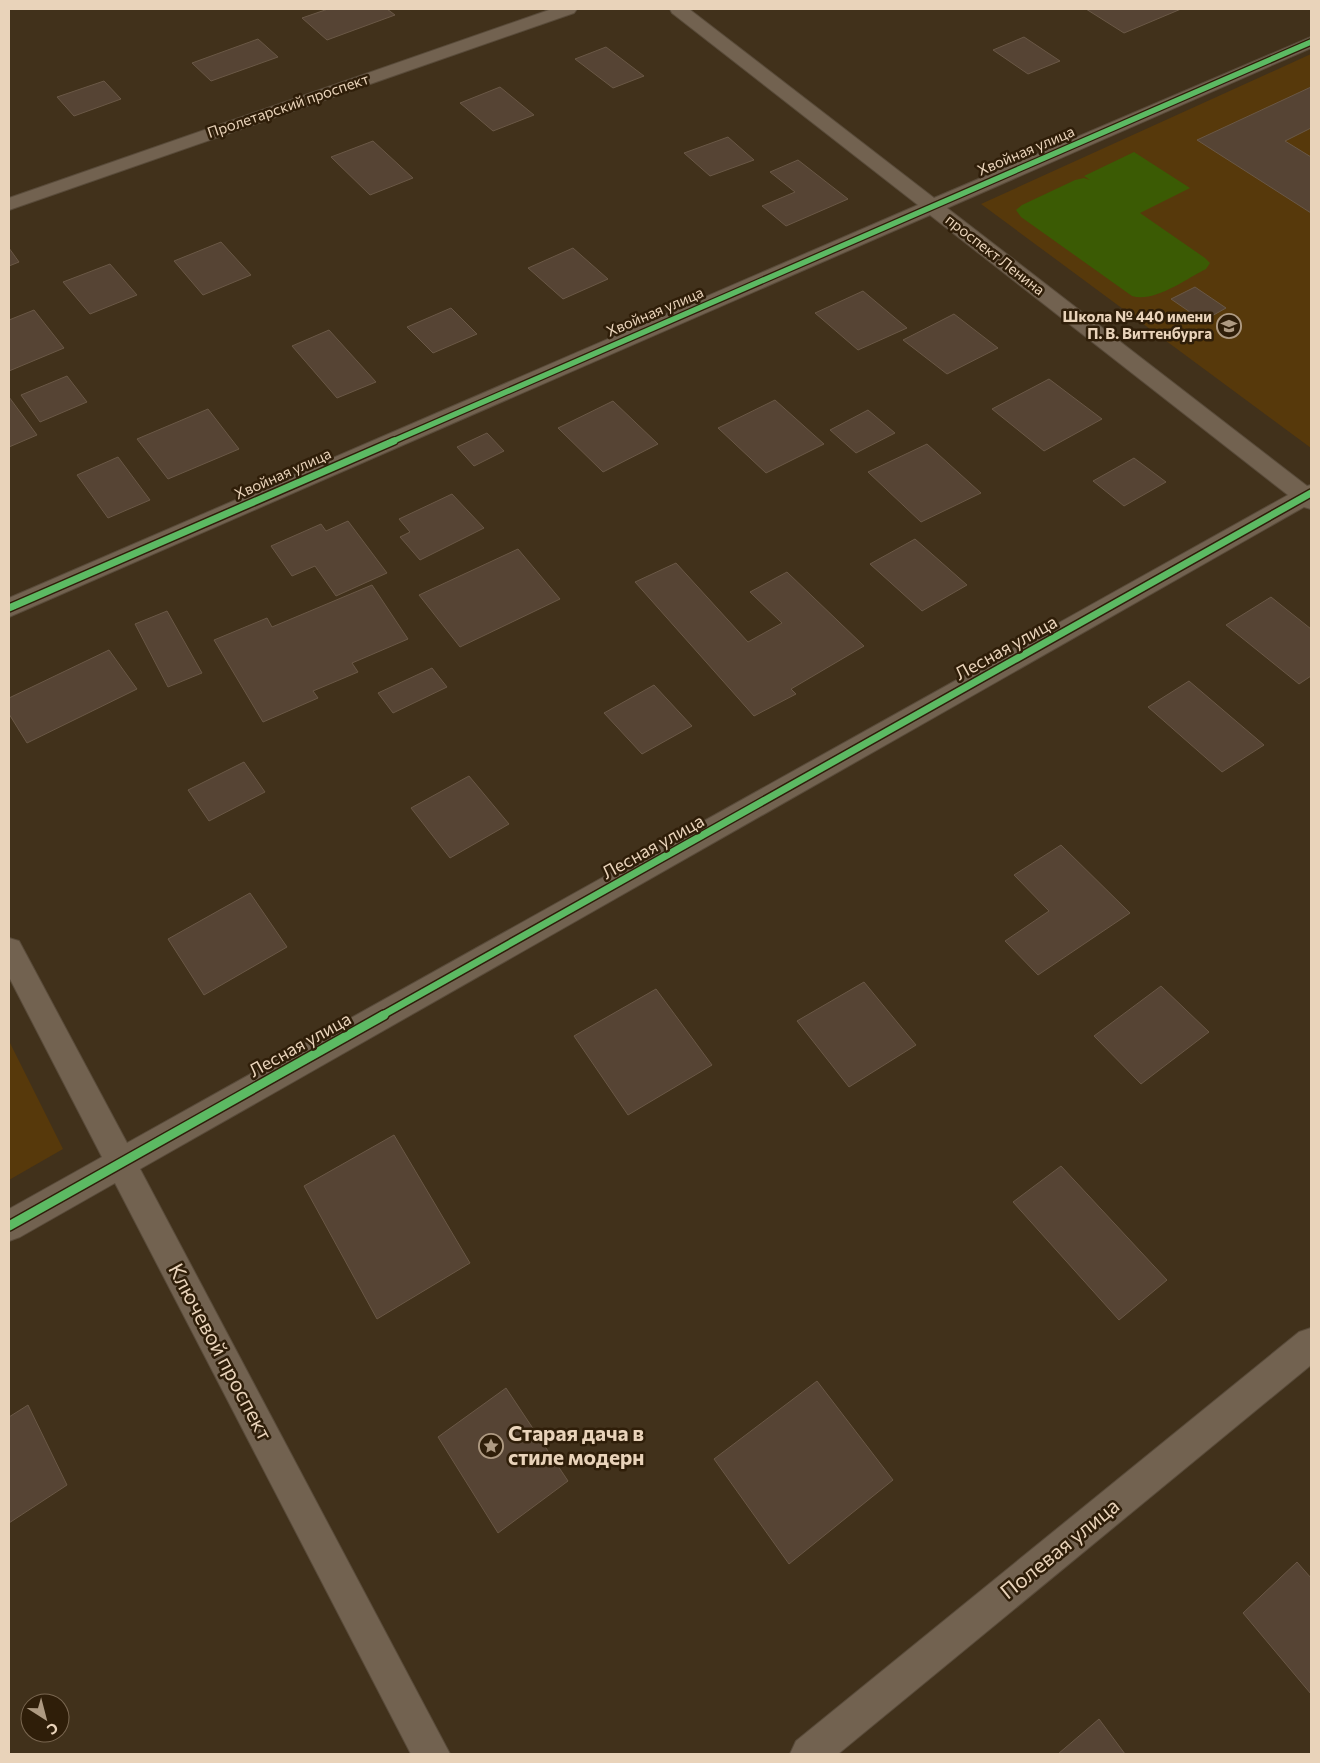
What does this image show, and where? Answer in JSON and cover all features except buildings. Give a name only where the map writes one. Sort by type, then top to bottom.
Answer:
[{"type":"street","name":"Пролетарский проспект","points":[[9,204],[568,9]]},
{"type":"street","name":"проспект Ленина","points":[[678,9],[1309,497]]},
{"type":"street","name":"Хвойная улица","points":[[9,608],[1311,42]]},
{"type":"street","name":"Лесная улица","points":[[9,1226],[1309,497]]},
{"type":"street","name":"Ключевой проспект","points":[[9,950],[431,1754]]},
{"type":"street","name":"Полевая улица","points":[[809,1754],[1311,1344]]},
{"type":"shaded area","name":"Школа № 440 имени П. В. Виттенбурга","points":[[1311,54],[1311,448],[981,204]]},
{"type":"shaded area","points":[[9,1041],[63,1149],[9,1180]]},
{"type":"green space","points":[[1134,152],[1190,188],[1140,213],[1210,263],[1206,269],[1170,289],[1141,297],[1132,296],[1021,217],[1016,210],[1022,205],[1075,180],[1084,178],[1090,180],[1084,176]]},
{"type":"cycle path","points":[[9,608],[1311,42]]},
{"type":"cycle path","points":[[9,1226],[1311,493]]},
{"type":"place","name":"Школа № 440 имени П. В. Виттенбурга","points":[[1229,326]]},
{"type":"place","name":"Старая дача в стиле модерн","points":[[491,1446]]}]
